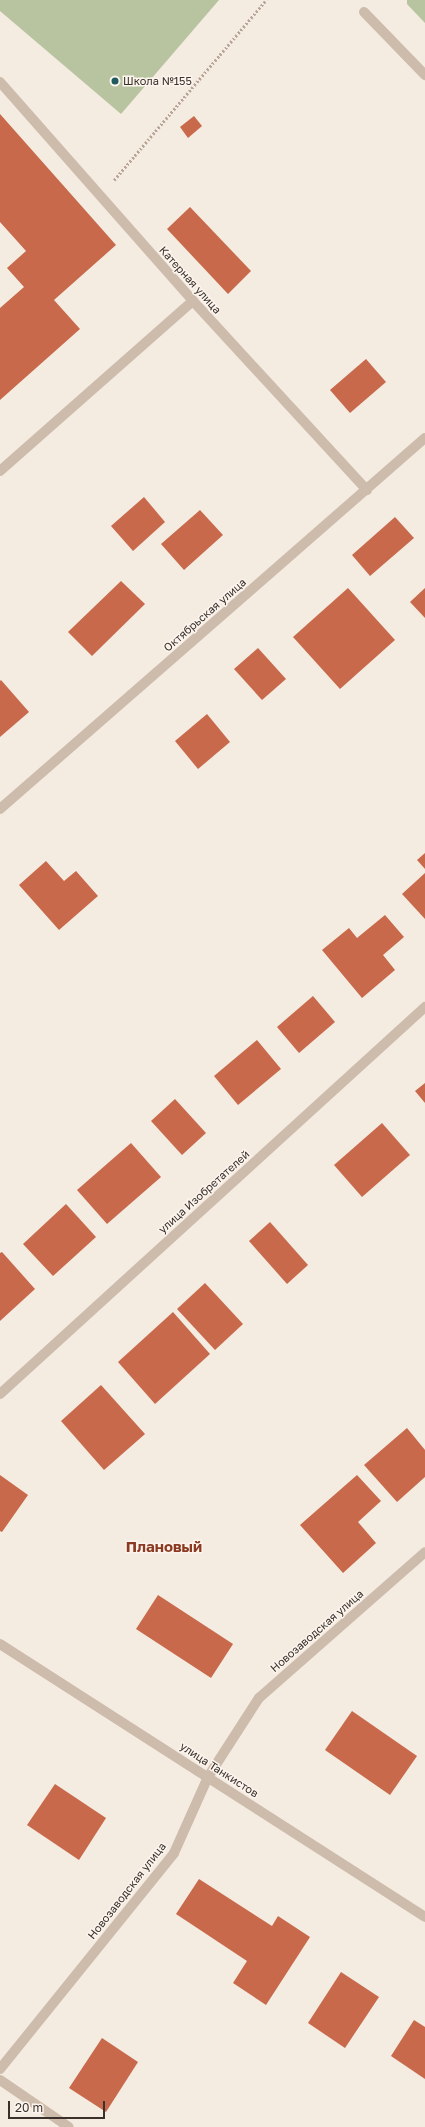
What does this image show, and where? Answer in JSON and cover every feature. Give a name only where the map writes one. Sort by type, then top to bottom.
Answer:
[{"type":"street","points":[[364,12],[425,76]]},
{"type":"street","name":"Катерная улица","points":[[0,82],[99,197],[367,490]]},
{"type":"street","points":[[0,471],[193,301]]},
{"type":"street","name":"Октябрьская улица","points":[[0,809],[425,438]]},
{"type":"street","name":"улица Изобретателей","points":[[0,1394],[425,1007]]},
{"type":"street","name":"Новозаводская улица","points":[[0,2069],[174,1853],[208,1777],[259,1698],[425,1552]]},
{"type":"street","name":"улица Танкистов","points":[[0,1644],[425,1917]]},
{"type":"street","points":[[0,2080],[69,2127]]},
{"type":"path","points":[[99,197],[266,0]]},
{"type":"green space","name":"Школа №155","points":[[0,0],[219,0],[121,114],[0,11]]},
{"type":"green space","points":[[407,0],[425,0],[425,23],[407,4]]},
{"type":"building","points":[[0,114],[116,245],[54,300],[80,329],[0,400],[0,308],[24,287],[7,268],[26,251],[0,222]]},
{"type":"building","points":[[194,116],[202,126],[188,138],[180,127]]},
{"type":"building","points":[[190,207],[251,271],[228,294],[167,229]]},
{"type":"building","points":[[366,359],[386,382],[350,413],[330,390]]},
{"type":"building","points":[[144,497],[165,522],[133,551],[111,526]]},
{"type":"building","points":[[200,510],[223,535],[184,570],[161,544]]},
{"type":"building","points":[[395,517],[414,538],[370,576],[352,555]]},
{"type":"building","points":[[121,581],[145,604],[92,656],[68,632]]},
{"type":"building","points":[[348,588],[395,640],[340,689],[293,637]]},
{"type":"building","points":[[425,588],[425,618],[410,602]]},
{"type":"building","points":[[258,648],[286,679],[262,700],[234,669]]},
{"type":"building","points":[[1,680],[29,712],[0,737],[0,681]]},
{"type":"building","points":[[207,714],[230,742],[198,769],[175,741]]},
{"type":"building","points":[[425,853],[425,869],[417,860]]},
{"type":"building","points":[[46,861],[64,881],[76,871],[98,896],[59,930],[19,885]]},
{"type":"building","points":[[425,873],[425,919],[402,894]]},
{"type":"building","points":[[385,915],[404,937],[383,955],[395,970],[362,998],[322,950],[349,928],[357,938]]},
{"type":"building","points":[[313,996],[335,1022],[299,1053],[277,1027]]},
{"type":"building","points":[[257,1040],[281,1069],[238,1105],[214,1076]]},
{"type":"building","points":[[425,1083],[425,1103],[415,1091]]},
{"type":"building","points":[[175,1099],[206,1133],[182,1155],[151,1121]]},
{"type":"building","points":[[382,1123],[410,1155],[362,1197],[334,1165]]},
{"type":"building","points":[[131,1143],[161,1177],[107,1224],[77,1190]]},
{"type":"building","points":[[66,1204],[96,1237],[53,1276],[23,1244]]},
{"type":"building","points":[[270,1222],[308,1265],[287,1284],[249,1241]]},
{"type":"building","points":[[2,1252],[35,1289],[0,1321],[0,1253]]},
{"type":"building","points":[[205,1283],[243,1324],[215,1350],[177,1309]]},
{"type":"building","points":[[173,1312],[210,1354],[155,1404],[118,1362]]},
{"type":"building","points":[[101,1385],[145,1434],[104,1470],[61,1421]]},
{"type":"building","points":[[407,1428],[425,1450],[425,1477],[397,1502],[364,1465]]},
{"type":"building","points":[[0,1475],[28,1495],[2,1532],[0,1531]]},
{"type":"building","points":[[357,1475],[381,1501],[358,1522],[376,1543],[343,1573],[300,1525]]},
{"type":"building","points":[[158,1595],[233,1644],[211,1678],[136,1629]]},
{"type":"building","points":[[352,1711],[417,1756],[390,1795],[325,1750]]},
{"type":"building","points":[[55,1784],[106,1818],[79,1860],[27,1825]]},
{"type":"building","points":[[199,1879],[272,1926],[278,1916],[310,1937],[266,2005],[233,1983],[247,1961],[176,1914]]},
{"type":"building","points":[[341,1972],[379,1997],[345,2048],[308,2023]]},
{"type":"building","points":[[414,2020],[425,2027],[425,2079],[391,2056]]},
{"type":"building","points":[[102,2038],[138,2062],[106,2112],[69,2088]]},
{"type":"place","name":"Школа №155","points":[[115,81]]},
{"type":"district","name":"Плановый","points":[[164,1547]]}]
